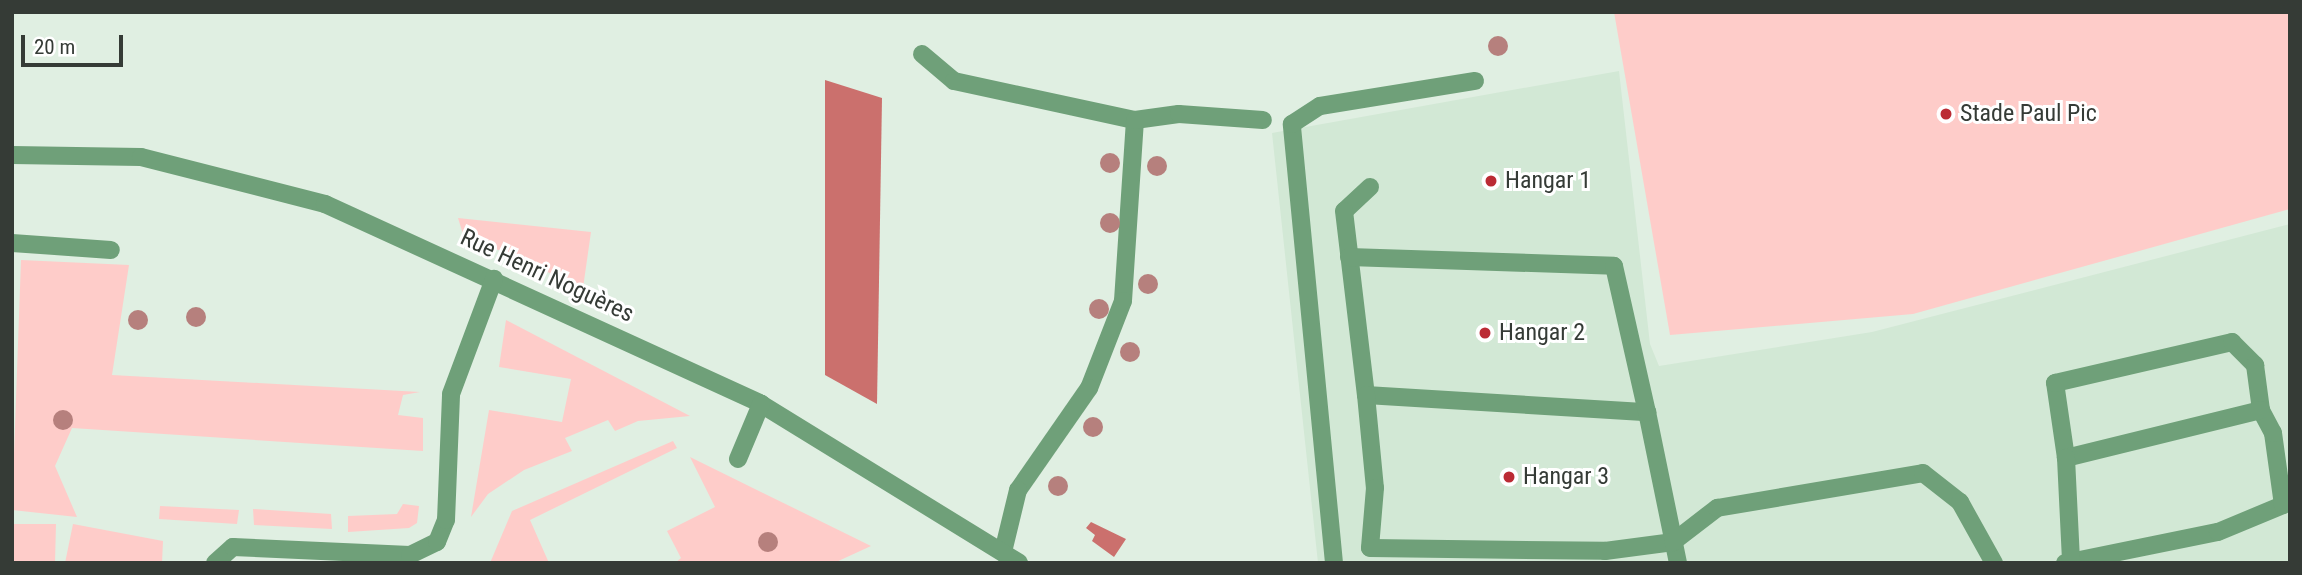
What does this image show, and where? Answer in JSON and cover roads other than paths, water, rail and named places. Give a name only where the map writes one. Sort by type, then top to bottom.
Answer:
[{"type":"street","points":[[922,54],[954,81],[1135,120],[1179,114],[1263,120]]},
{"type":"street","points":[[1334,563],[1292,124],[1320,106],[1475,81]]},
{"type":"street","points":[[1003,552],[1018,490],[1089,388],[1123,301],[1135,120]]},
{"type":"street","name":"Rue Henri Noguères","points":[[12,155],[141,157],[196,167],[325,204],[494,279],[761,404],[1019,563]]},
{"type":"street","points":[[1370,187],[1344,211],[1374,488],[1369,555],[1605,551],[1673,542],[1717,508],[1923,473],[1960,502],[1994,563]]},
{"type":"street","points":[[12,243],[111,250]]},
{"type":"street","points":[[1349,257],[1614,266],[1678,563]]},
{"type":"street","points":[[215,563],[233,547],[410,555],[437,542],[446,520],[450,394],[494,279]]},
{"type":"street","points":[[2232,342],[2255,365],[2261,410],[2273,433],[2283,505],[2218,532],[2102,561],[2068,561],[2066,458],[2055,383],[2232,342]]},
{"type":"street","points":[[1366,395],[1647,412]]},
{"type":"street","points":[[738,459],[761,404]]},
{"type":"street","points":[[2066,458],[2261,410]]},
{"type":"place","name":"Stade Paul Pic","points":[[1946,114]]},
{"type":"place","name":"Hangar 1","points":[[1491,181]]},
{"type":"place","name":"Hangar 2","points":[[1485,333]]},
{"type":"place","name":"Hangar 3","points":[[1509,477]]}]
